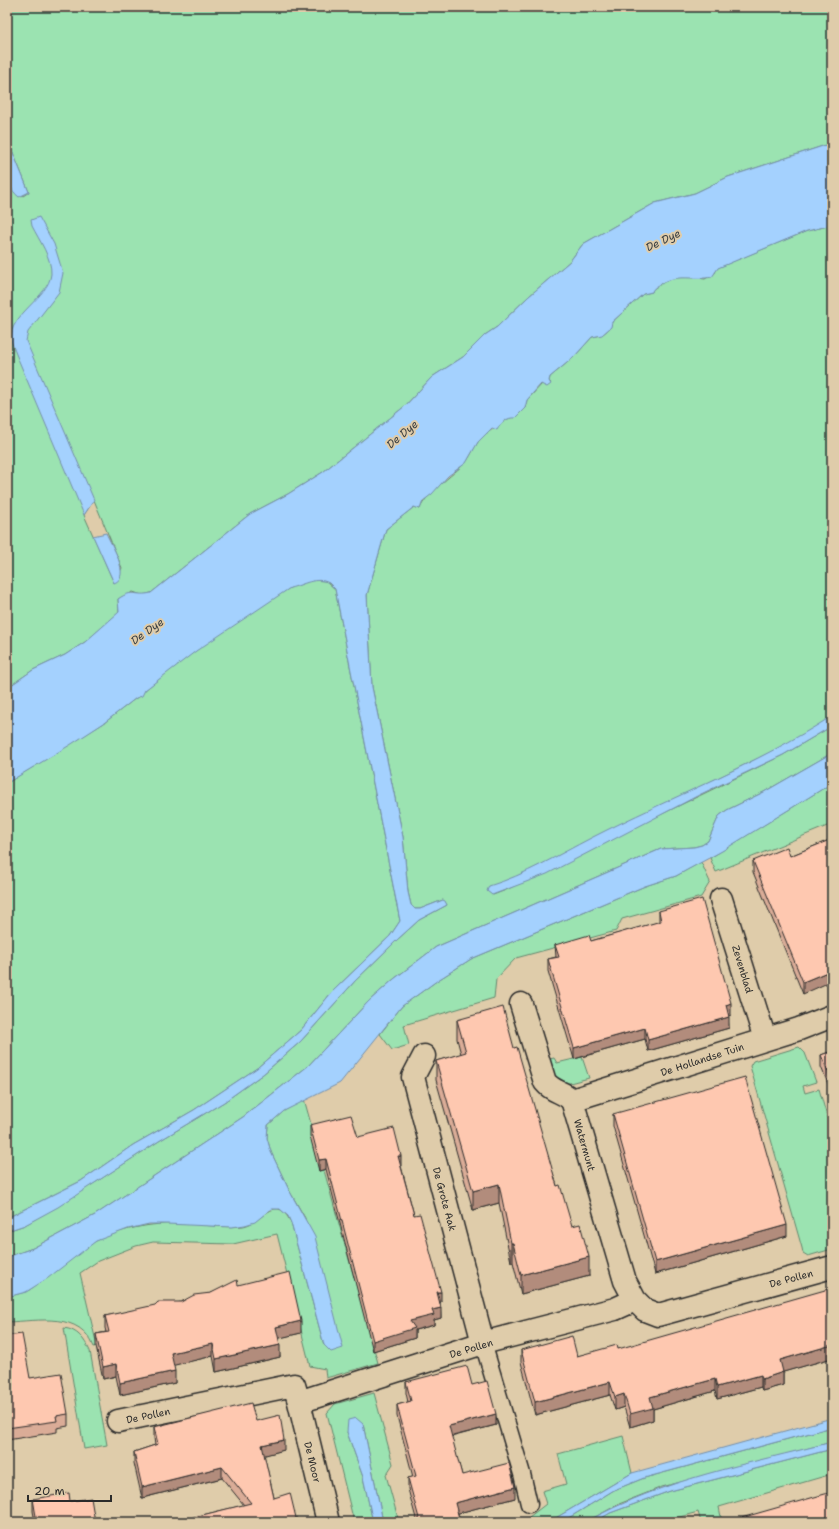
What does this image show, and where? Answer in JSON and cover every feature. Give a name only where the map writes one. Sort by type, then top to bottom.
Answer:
[{"type":"street","name":"Zevenblad","points":[[721,899],[765,1039]]},
{"type":"street","points":[[521,1004],[545,1082],[555,1091],[564,1092],[572,1100]]},
{"type":"street","name":"De Hollandse Tuin","points":[[572,1100],[799,1029],[832,1016]]},
{"type":"street","name":"De Grote Aak","points":[[424,1056],[413,1077],[483,1344]]},
{"type":"street","name":"Watermunt","points":[[572,1100],[624,1282],[635,1300]]},
{"type":"street","name":"De Pollen","points":[[118,1421],[294,1385],[299,1402],[483,1344],[615,1309],[635,1300],[646,1310],[658,1315],[832,1267]]},
{"type":"street","name":"De Moor","points":[[299,1402],[328,1522]]},
{"type":"lane","points":[[483,1344],[520,1468],[529,1504]]},
{"type":"green space","points":[[7,7],[832,7],[832,143],[728,177],[695,193],[655,203],[583,244],[570,261],[528,297],[497,327],[485,335],[463,357],[432,377],[405,406],[323,472],[288,494],[250,514],[151,593],[142,595],[133,592],[118,599],[119,613],[85,642],[65,655],[33,670],[7,688],[7,175],[12,187],[23,196],[29,192],[7,138]],"holes":[[[94,500],[122,568],[114,583],[84,515]]]},
{"type":"green space","points":[[832,225],[832,717],[793,741],[488,891],[493,895],[506,890],[783,755],[832,726],[832,753],[764,792],[727,810],[719,816],[708,841],[702,845],[694,847],[661,849],[436,947],[394,979],[369,1001],[308,1066],[243,1117],[95,1215],[33,1248],[7,1257],[7,1231],[25,1225],[96,1182],[159,1141],[224,1102],[263,1074],[300,1042],[355,981],[398,939],[419,920],[447,905],[443,900],[420,909],[415,909],[411,905],[408,892],[403,837],[372,687],[367,595],[386,529],[414,507],[420,509],[427,497],[467,461],[483,436],[508,419],[515,417],[525,408],[527,400],[542,384],[551,383],[549,381],[550,377],[574,357],[592,337],[598,336],[607,331],[612,322],[643,294],[652,292],[653,289],[667,280],[683,276],[705,279],[715,273],[717,268],[807,231]]},
{"type":"green space","points":[[310,580],[326,581],[335,589],[400,921],[390,936],[331,993],[301,1030],[257,1068],[194,1110],[133,1145],[81,1181],[7,1218],[7,783],[104,723],[139,697],[145,690],[179,663],[233,624],[288,589]]},
{"type":"green space","points":[[832,783],[832,824],[716,872],[710,858]]},
{"type":"green space","points":[[701,862],[710,882],[701,897],[622,919],[616,931],[516,958],[496,979],[494,998],[404,1025],[409,1045],[392,1050],[380,1034],[402,1006],[438,980],[471,959],[645,886],[676,876]]},
{"type":"green space","points":[[799,1047],[805,1053],[816,1082],[803,1086],[805,1093],[819,1089],[832,1134],[832,1249],[808,1256],[803,1253],[750,1066],[753,1061]]},
{"type":"green space","points":[[582,1057],[589,1078],[566,1084],[553,1080],[545,1060],[554,1058],[557,1063]]},
{"type":"green space","points":[[304,1099],[378,1363],[326,1378],[325,1369],[310,1366],[277,1234],[233,1244],[153,1242],[136,1246],[98,1261],[80,1273],[97,1346],[94,1347],[88,1336],[79,1328],[69,1323],[45,1320],[7,1322],[7,1297],[29,1290],[82,1250],[107,1236],[141,1226],[165,1224],[188,1224],[222,1227],[243,1226],[250,1224],[274,1209],[280,1210],[285,1214],[291,1223],[324,1345],[305,1218],[289,1190],[271,1152],[267,1138],[268,1125],[284,1111]]},
{"type":"green space","points":[[64,1328],[77,1333],[90,1351],[107,1445],[84,1449]]},
{"type":"green space","points":[[374,1393],[393,1464],[386,1475],[399,1522],[383,1522],[363,1424],[347,1432],[363,1477],[373,1522],[354,1522],[327,1413],[335,1404]]},
{"type":"green space","points":[[832,1427],[832,1442],[662,1487],[619,1504],[586,1522],[562,1522],[614,1490],[644,1478]]},
{"type":"green space","points":[[623,1436],[632,1473],[549,1522],[531,1522],[529,1517],[546,1504],[542,1491],[566,1484],[558,1454]]},
{"type":"green space","points":[[832,1449],[832,1474],[719,1507],[722,1522],[701,1522],[698,1512],[661,1522],[595,1522],[610,1513],[670,1491]]},
{"type":"water","points":[[7,138],[29,192],[19,197],[14,192],[8,178],[6,162]]},
{"type":"water","name":"De Dye","points":[[832,143],[832,225],[807,231],[718,268],[712,277],[674,279],[657,286],[652,292],[643,294],[612,322],[611,327],[602,335],[592,337],[574,357],[550,377],[549,381],[551,384],[547,387],[541,384],[527,400],[525,408],[515,418],[509,418],[504,421],[497,430],[492,428],[478,442],[466,463],[448,476],[432,494],[423,501],[420,509],[414,507],[386,529],[367,595],[372,687],[403,837],[408,892],[411,905],[415,909],[420,909],[443,900],[447,905],[419,920],[398,939],[355,981],[300,1042],[263,1074],[224,1102],[159,1141],[58,1207],[25,1225],[7,1231],[7,1218],[81,1181],[133,1145],[194,1110],[257,1068],[301,1030],[331,993],[390,936],[400,921],[335,589],[329,583],[319,580],[290,588],[196,651],[145,690],[142,696],[136,698],[104,723],[7,783],[7,688],[33,670],[65,655],[85,642],[119,612],[118,599],[131,593],[151,593],[250,514],[288,494],[323,472],[405,406],[432,377],[463,357],[485,335],[497,327],[528,297],[570,261],[583,244],[655,203],[695,193],[728,177]]},
{"type":"water","points":[[39,217],[54,244],[63,273],[59,292],[28,332],[26,341],[94,500],[84,515],[12,345],[11,339],[12,330],[16,322],[44,290],[49,282],[51,274],[51,268],[47,255],[32,226],[31,220]]},
{"type":"water","points":[[106,533],[121,567],[119,580],[114,583],[93,536]]},
{"type":"water","points":[[832,716],[832,726],[783,755],[701,794],[547,874],[492,895],[487,891],[489,886],[554,858],[621,823],[774,750]]},
{"type":"water","points":[[832,753],[832,783],[722,851],[676,876],[645,886],[471,959],[438,980],[402,1006],[340,1083],[284,1111],[268,1125],[267,1138],[271,1152],[289,1190],[315,1237],[343,1348],[331,1352],[324,1345],[291,1223],[288,1216],[280,1209],[271,1209],[255,1222],[232,1227],[149,1224],[128,1229],[96,1241],[48,1278],[26,1292],[7,1297],[7,1257],[33,1248],[95,1215],[243,1117],[308,1066],[369,1001],[394,979],[436,947],[661,849],[694,847],[702,845],[708,841],[719,816],[727,810],[764,792]]},
{"type":"water","points":[[356,1418],[363,1424],[383,1522],[373,1522],[363,1477],[347,1432],[348,1420]]},
{"type":"water","points":[[832,1418],[832,1427],[644,1478],[614,1490],[562,1522],[549,1522],[632,1473]]},
{"type":"water","points":[[832,1442],[832,1449],[670,1491],[610,1513],[595,1522],[586,1522],[645,1494],[675,1484],[706,1474]]},
{"type":"building","points":[[832,839],[832,970],[803,982],[753,861],[787,847],[790,856]]},
{"type":"building","points":[[702,899],[731,1003],[726,1005],[729,1017],[648,1040],[645,1028],[574,1048],[548,959],[559,957],[555,945],[589,935],[591,941],[661,921],[659,911]]},
{"type":"building","points":[[503,1007],[514,1048],[517,1047],[557,1186],[560,1185],[572,1226],[580,1224],[589,1257],[521,1275],[513,1243],[511,1243],[499,1184],[473,1191],[436,1061],[466,1052],[457,1020]]},
{"type":"building","points":[[832,1051],[832,1081],[821,1055]]},
{"type":"building","points":[[745,1077],[787,1225],[655,1262],[613,1114]]},
{"type":"building","points":[[351,1115],[358,1137],[394,1128],[401,1156],[398,1156],[414,1215],[420,1214],[441,1292],[437,1292],[441,1308],[432,1310],[434,1315],[410,1321],[415,1328],[373,1341],[326,1159],[319,1160],[310,1125]]},
{"type":"building","points":[[290,1272],[301,1321],[276,1327],[280,1345],[216,1359],[213,1344],[171,1353],[175,1371],[120,1383],[116,1364],[103,1367],[96,1334],[109,1332],[105,1316],[155,1305],[158,1302],[181,1302],[194,1295],[211,1293],[237,1280],[238,1285]]},
{"type":"building","points":[[832,1288],[832,1345],[780,1360],[783,1372],[762,1379],[761,1375],[717,1387],[715,1379],[650,1397],[653,1408],[630,1414],[624,1394],[615,1397],[610,1382],[535,1402],[521,1350],[572,1336],[577,1356],[617,1345],[618,1349]]},
{"type":"building","points":[[22,1334],[30,1378],[61,1373],[68,1414],[56,1416],[57,1421],[7,1428],[7,1336]]},
{"type":"building","points":[[467,1366],[472,1385],[487,1381],[496,1414],[449,1426],[462,1475],[509,1463],[515,1487],[455,1503],[460,1522],[420,1522],[408,1478],[416,1476],[397,1405],[411,1401],[406,1382]]},
{"type":"building","points":[[251,1403],[256,1421],[280,1415],[284,1440],[262,1445],[274,1498],[290,1493],[297,1522],[187,1522],[186,1519],[251,1503],[222,1467],[142,1487],[134,1452],[158,1444],[154,1427]]},
{"type":"building","points":[[832,1492],[832,1522],[727,1522]]},
{"type":"building","points":[[69,1493],[70,1501],[91,1498],[95,1522],[37,1522],[33,1499]]}]
